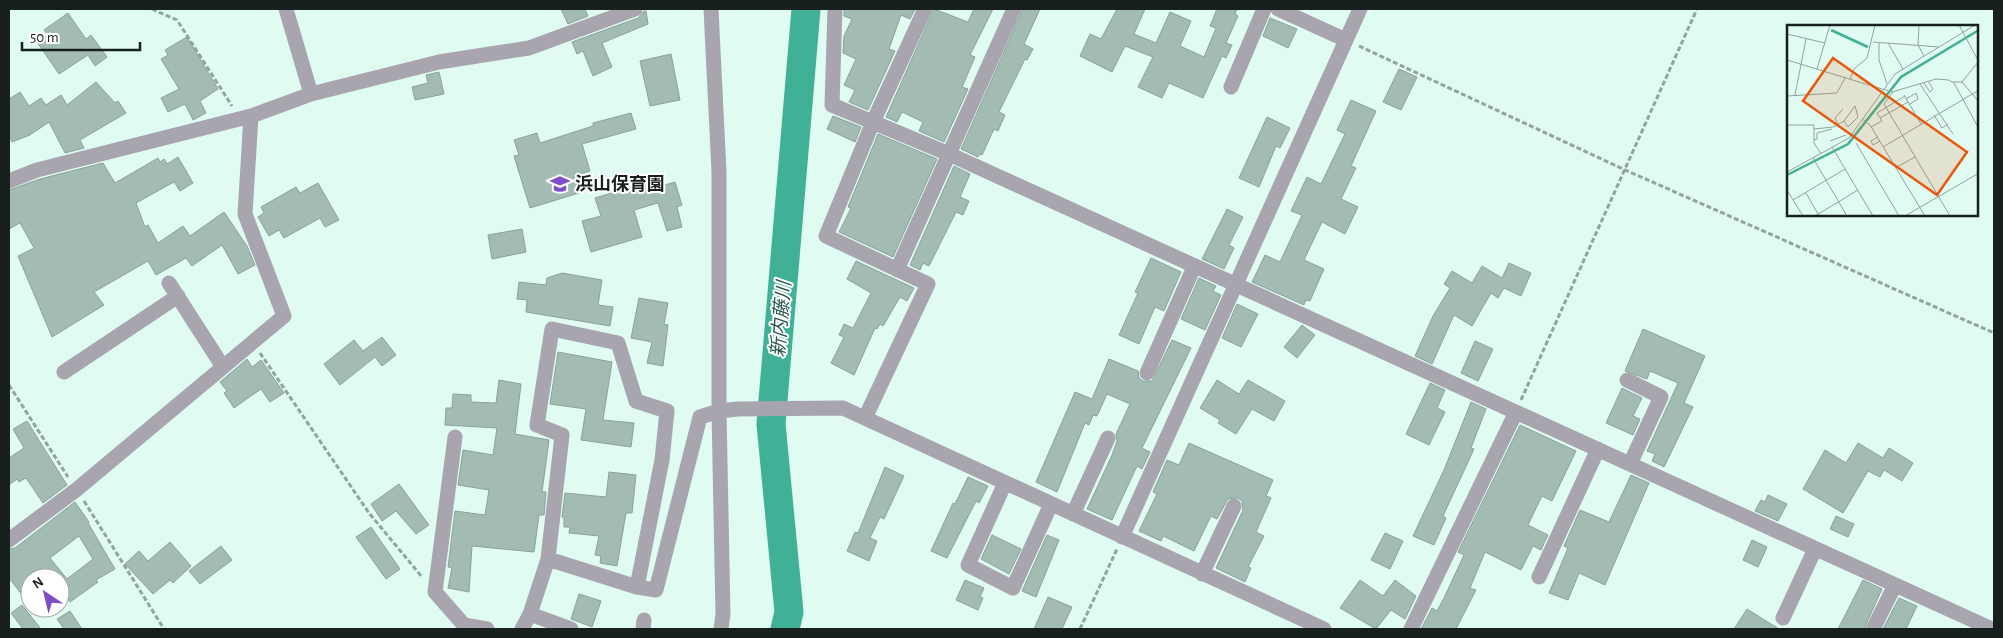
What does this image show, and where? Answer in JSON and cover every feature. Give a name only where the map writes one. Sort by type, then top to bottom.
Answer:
[{"type":"street","points":[[286,9],[311,94]]},
{"type":"street","points":[[9,181],[36,170],[246,117],[311,94],[439,62],[529,48],[635,9]]},
{"type":"street","points":[[711,9],[719,172],[719,411],[723,614],[721,629]]},
{"type":"street","points":[[835,9],[832,105],[949,154],[1992,629]]},
{"type":"street","points":[[865,418],[928,284],[826,236],[873,122],[925,9]]},
{"type":"street","points":[[897,270],[1014,9]]},
{"type":"street","points":[[1231,87],[1264,9]]},
{"type":"street","points":[[1278,9],[1346,40]]},
{"type":"street","points":[[1122,537],[1360,9]]},
{"type":"street","points":[[9,540],[76,490],[284,316],[245,214],[246,117]]},
{"type":"street","points":[[1147,373],[1194,267]]},
{"type":"street","points":[[169,283],[223,367]]},
{"type":"street","points":[[64,372],[178,296]]},
{"type":"street","points":[[522,629],[530,614],[548,559],[562,435],[537,425],[552,329],[618,343],[636,401],[667,411],[662,460],[637,587]]},
{"type":"street","points":[[1626,380],[1661,397],[1630,464]]},
{"type":"street","points":[[548,559],[637,587],[656,590],[700,417],[719,411],[738,409],[843,408],[1324,629]]},
{"type":"street","points":[[1411,629],[1516,412]]},
{"type":"street","points":[[455,438],[435,592],[464,626],[487,629]]},
{"type":"street","points":[[1073,514],[1108,438]]},
{"type":"street","points":[[1539,577],[1598,449]]},
{"type":"street","points":[[1005,483],[968,565],[1013,588],[1051,504]]},
{"type":"street","points":[[1202,574],[1234,506]]},
{"type":"street","points":[[1783,618],[1815,549]]},
{"type":"street","points":[[1873,629],[1894,585]]},
{"type":"street","points":[[530,614],[571,629]]},
{"type":"path","points":[[152,9],[178,20],[246,117]]},
{"type":"path","points":[[1516,412],[1697,9]]},
{"type":"path","points":[[1346,40],[1624,169],[1994,333]]},
{"type":"path","points":[[253,342],[369,513],[435,592]]},
{"type":"path","points":[[9,385],[164,629]]},
{"type":"path","points":[[1080,629],[1122,537]]},
{"type":"building","points":[[561,9],[585,9],[588,16],[568,24]]},
{"type":"building","points":[[844,9],[915,9],[910,19],[901,15],[889,49],[895,51],[868,110],[849,102],[855,90],[844,85],[856,59],[843,53],[844,36],[852,19],[844,16]]},
{"type":"building","points":[[934,9],[968,22],[974,9],[993,9],[970,55],[975,57],[962,87],[968,89],[944,142],[919,131],[923,122],[902,112],[897,122],[886,117]]},
{"type":"building","points":[[1023,9],[1040,9],[1024,44],[1033,49],[1027,60],[1025,59],[999,112],[1005,115],[998,131],[994,129],[982,155],[980,154],[978,157],[961,149]]},
{"type":"building","points":[[1117,9],[1145,9],[1134,34],[1156,43],[1170,12],[1191,21],[1180,46],[1204,57],[1216,28],[1210,26],[1217,9],[1237,9],[1235,14],[1238,16],[1226,43],[1232,45],[1226,58],[1222,56],[1203,98],[1169,83],[1162,98],[1138,87],[1153,57],[1125,46],[1112,72],[1080,56],[1090,34],[1101,39]]},
{"type":"building","points":[[646,11],[648,24],[602,43],[612,67],[593,76],[583,51],[577,54],[572,42],[638,18]]},
{"type":"building","points":[[68,13],[86,39],[91,35],[107,57],[95,66],[88,55],[59,74],[37,42],[48,35],[44,30]]},
{"type":"building","points":[[1270,18],[1297,29],[1288,48],[1263,36]]},
{"type":"building","points":[[187,37],[218,89],[200,101],[206,113],[193,120],[185,104],[168,112],[161,98],[179,89],[161,59],[168,55],[165,50]]},
{"type":"building","points":[[671,54],[680,100],[650,106],[640,61]]},
{"type":"building","points":[[1399,69],[1417,77],[1401,110],[1383,102]]},
{"type":"building","points":[[439,72],[444,94],[415,100],[412,87],[428,83],[426,75]]},
{"type":"building","points":[[96,82],[115,103],[118,101],[126,113],[80,140],[84,148],[65,153],[49,122],[30,135],[12,142],[9,135],[9,99],[20,92],[29,106],[41,98],[46,105],[61,95],[67,105]]},
{"type":"building","points":[[1351,100],[1376,111],[1351,166],[1356,168],[1341,199],[1358,207],[1345,234],[1322,222],[1304,260],[1324,269],[1310,301],[1306,300],[1304,305],[1252,282],[1265,255],[1280,262],[1302,215],[1291,211],[1307,177],[1321,184],[1345,134],[1337,130]]},
{"type":"building","points":[[631,113],[636,129],[582,144],[590,171],[574,176],[579,193],[530,208],[514,156],[519,155],[514,140],[537,133],[540,143],[593,126],[593,123]]},
{"type":"building","points":[[833,116],[861,127],[855,142],[827,129]]},
{"type":"building","points":[[1267,117],[1290,128],[1280,148],[1276,146],[1259,187],[1239,178]]},
{"type":"building","points":[[878,134],[937,159],[893,257],[839,232],[851,208],[848,207]]},
{"type":"building","points":[[178,157],[193,183],[180,191],[174,182],[136,203],[145,227],[148,225],[158,243],[183,226],[190,236],[224,212],[247,246],[255,265],[238,274],[222,245],[192,266],[186,258],[156,275],[148,261],[94,292],[104,305],[52,337],[18,256],[34,248],[20,223],[9,229],[9,190],[40,179],[103,163],[115,183],[158,158],[160,162],[164,159],[167,164]]},
{"type":"building","points":[[954,166],[970,174],[960,197],[969,201],[963,215],[956,212],[929,266],[923,263],[920,270],[910,265]]},
{"type":"building","points":[[675,182],[682,205],[677,207],[682,227],[667,231],[658,203],[634,210],[642,237],[591,252],[582,221],[601,216],[595,198],[645,183],[647,190]]},
{"type":"building","points":[[318,183],[339,220],[325,227],[320,218],[284,238],[279,230],[269,236],[258,217],[264,213],[261,207],[296,187],[300,193]]},
{"type":"building","points":[[1227,209],[1243,217],[1229,245],[1234,248],[1224,269],[1202,259]]},
{"type":"building","points":[[522,229],[526,252],[492,259],[488,235]]},
{"type":"building","points":[[1151,258],[1181,272],[1164,311],[1155,307],[1139,344],[1119,335],[1138,293],[1135,292]]},
{"type":"building","points":[[856,261],[914,288],[907,301],[900,297],[883,326],[880,324],[877,329],[875,328],[854,375],[831,363],[844,337],[839,335],[844,324],[853,328],[871,293],[847,279]]},
{"type":"building","points":[[1509,263],[1531,273],[1521,296],[1504,288],[1498,298],[1491,293],[1472,326],[1454,315],[1432,364],[1415,356],[1433,316],[1450,288],[1444,284],[1452,271],[1472,283],[1482,266],[1502,278]]},
{"type":"building","points":[[562,273],[602,280],[598,305],[613,307],[610,326],[526,312],[527,300],[517,299],[519,282],[546,285],[547,278]]},
{"type":"building","points":[[1199,278],[1216,286],[1213,291],[1221,295],[1205,330],[1181,319]]},
{"type":"building","points":[[639,298],[668,303],[664,324],[668,325],[663,366],[647,363],[652,342],[631,338]]},
{"type":"building","points":[[1237,304],[1258,314],[1241,347],[1222,338]]},
{"type":"building","points":[[1302,325],[1315,335],[1297,358],[1284,347]]},
{"type":"building","points":[[1643,329],[1705,356],[1684,403],[1693,407],[1664,467],[1652,461],[1655,454],[1647,451],[1678,383],[1650,371],[1647,379],[1625,371]]},
{"type":"building","points":[[382,337],[396,355],[382,366],[375,357],[340,385],[324,364],[354,340],[363,351]]},
{"type":"building","points":[[1172,340],[1191,348],[1142,448],[1150,452],[1142,469],[1137,466],[1112,520],[1087,509],[1112,455],[1117,441],[1116,434],[1130,404],[1107,394],[1097,416],[1093,415],[1089,425],[1085,423],[1057,492],[1036,482],[1075,392],[1092,399],[1109,359],[1138,371],[1139,378],[1143,381],[1152,381]]},
{"type":"building","points":[[1475,341],[1493,349],[1478,381],[1461,373]]},
{"type":"building","points":[[558,352],[612,362],[603,420],[634,423],[631,447],[581,440],[586,409],[550,404]]},
{"type":"building","points":[[247,359],[252,367],[261,360],[284,393],[270,402],[261,389],[234,408],[224,393],[227,391],[220,382]]},
{"type":"building","points":[[499,380],[521,384],[515,434],[549,440],[542,492],[546,492],[544,515],[539,515],[534,552],[472,546],[469,592],[448,588],[452,568],[448,567],[455,511],[485,515],[489,490],[458,485],[463,450],[493,455],[497,428],[445,425],[446,408],[452,408],[453,394],[471,395],[471,402],[496,403]]},
{"type":"building","points":[[1217,380],[1239,394],[1248,380],[1285,401],[1274,421],[1252,409],[1236,434],[1218,423],[1220,420],[1200,408]]},
{"type":"building","points":[[1430,383],[1445,390],[1437,408],[1445,412],[1429,445],[1406,434]]},
{"type":"building","points":[[1622,388],[1642,398],[1633,416],[1640,419],[1633,435],[1606,423]]},
{"type":"building","points":[[1471,402],[1486,409],[1471,448],[1474,449],[1443,516],[1446,518],[1434,545],[1413,536],[1444,470]]},
{"type":"building","points":[[27,421],[67,485],[43,503],[26,478],[19,482],[17,479],[9,485],[9,458],[24,448],[13,429]]},
{"type":"building","points":[[1520,425],[1576,451],[1552,501],[1542,496],[1528,525],[1548,535],[1541,550],[1533,546],[1521,570],[1485,552],[1470,588],[1476,590],[1456,629],[1421,629],[1432,608],[1437,611],[1444,598],[1464,555],[1458,552]]},
{"type":"building","points":[[1189,443],[1273,480],[1266,496],[1271,498],[1256,532],[1264,536],[1248,567],[1251,568],[1245,582],[1216,568],[1243,510],[1242,501],[1238,498],[1228,499],[1217,519],[1211,516],[1194,551],[1163,536],[1161,541],[1139,531],[1157,494],[1153,492],[1167,460],[1179,465]]},
{"type":"building","points":[[1858,443],[1883,458],[1889,448],[1913,463],[1902,481],[1884,470],[1880,477],[1868,471],[1843,513],[1803,489],[1825,450],[1846,463]]},
{"type":"building","points":[[885,467],[904,476],[884,519],[880,517],[870,538],[877,541],[869,561],[847,551],[855,532],[858,533]]},
{"type":"building","points":[[609,472],[636,475],[632,513],[626,513],[617,566],[600,563],[601,556],[595,555],[599,536],[569,533],[570,527],[564,527],[564,517],[562,517],[565,493],[606,497]]},
{"type":"building","points":[[1631,475],[1649,483],[1605,585],[1579,573],[1568,600],[1549,593],[1568,548],[1564,546],[1580,510],[1609,522]]},
{"type":"building","points":[[968,477],[988,486],[979,503],[976,501],[947,558],[931,551],[953,503],[955,504]]},
{"type":"building","points":[[399,484],[429,525],[416,534],[396,511],[382,521],[371,504]]},
{"type":"building","points":[[1768,495],[1787,504],[1778,521],[1755,511],[1761,500],[1765,502]]},
{"type":"building","points":[[75,502],[89,522],[115,569],[96,580],[98,582],[70,602],[70,577],[93,559],[79,536],[50,558],[58,568],[20,568],[20,592],[9,578],[9,549],[15,548]]},
{"type":"building","points":[[1836,516],[1854,524],[1848,537],[1830,529]]},
{"type":"building","points":[[371,527],[400,569],[386,579],[356,537]]},
{"type":"building","points":[[1385,533],[1403,541],[1390,569],[1371,560]]},
{"type":"building","points":[[992,535],[1021,549],[1009,574],[981,559]]},
{"type":"building","points":[[1047,535],[1059,540],[1036,597],[1022,591]]},
{"type":"building","points":[[1752,540],[1767,547],[1758,567],[1743,560]]},
{"type":"building","points":[[170,542],[191,566],[173,583],[170,580],[153,594],[125,564],[139,551],[148,561]]},
{"type":"building","points":[[221,546],[232,560],[200,584],[189,571]]},
{"type":"building","points":[[965,580],[984,588],[980,597],[983,598],[978,610],[956,600]]},
{"type":"building","points":[[1360,580],[1383,596],[1395,580],[1416,596],[1405,619],[1391,610],[1376,629],[1340,608]]},
{"type":"building","points":[[1863,580],[1882,589],[1864,629],[1838,629]]},
{"type":"building","points":[[579,594],[601,601],[592,627],[571,619]]},
{"type":"building","points":[[1048,597],[1072,607],[1062,629],[1034,629]]},
{"type":"building","points":[[1899,598],[1917,606],[1906,629],[1883,629]]},
{"type":"building","points":[[20,606],[20,618],[32,618],[41,629],[23,629],[11,613]]},
{"type":"building","points":[[1747,609],[1779,629],[1734,629]]},
{"type":"building","points":[[70,611],[82,629],[64,629],[57,619],[70,618]]},
{"type":"waterway","name":"新内藤川","points":[[785,629],[789,612],[771,424],[806,9]]},
{"type":"place","name":"浜山保育園","points":[[560,184]]}]
